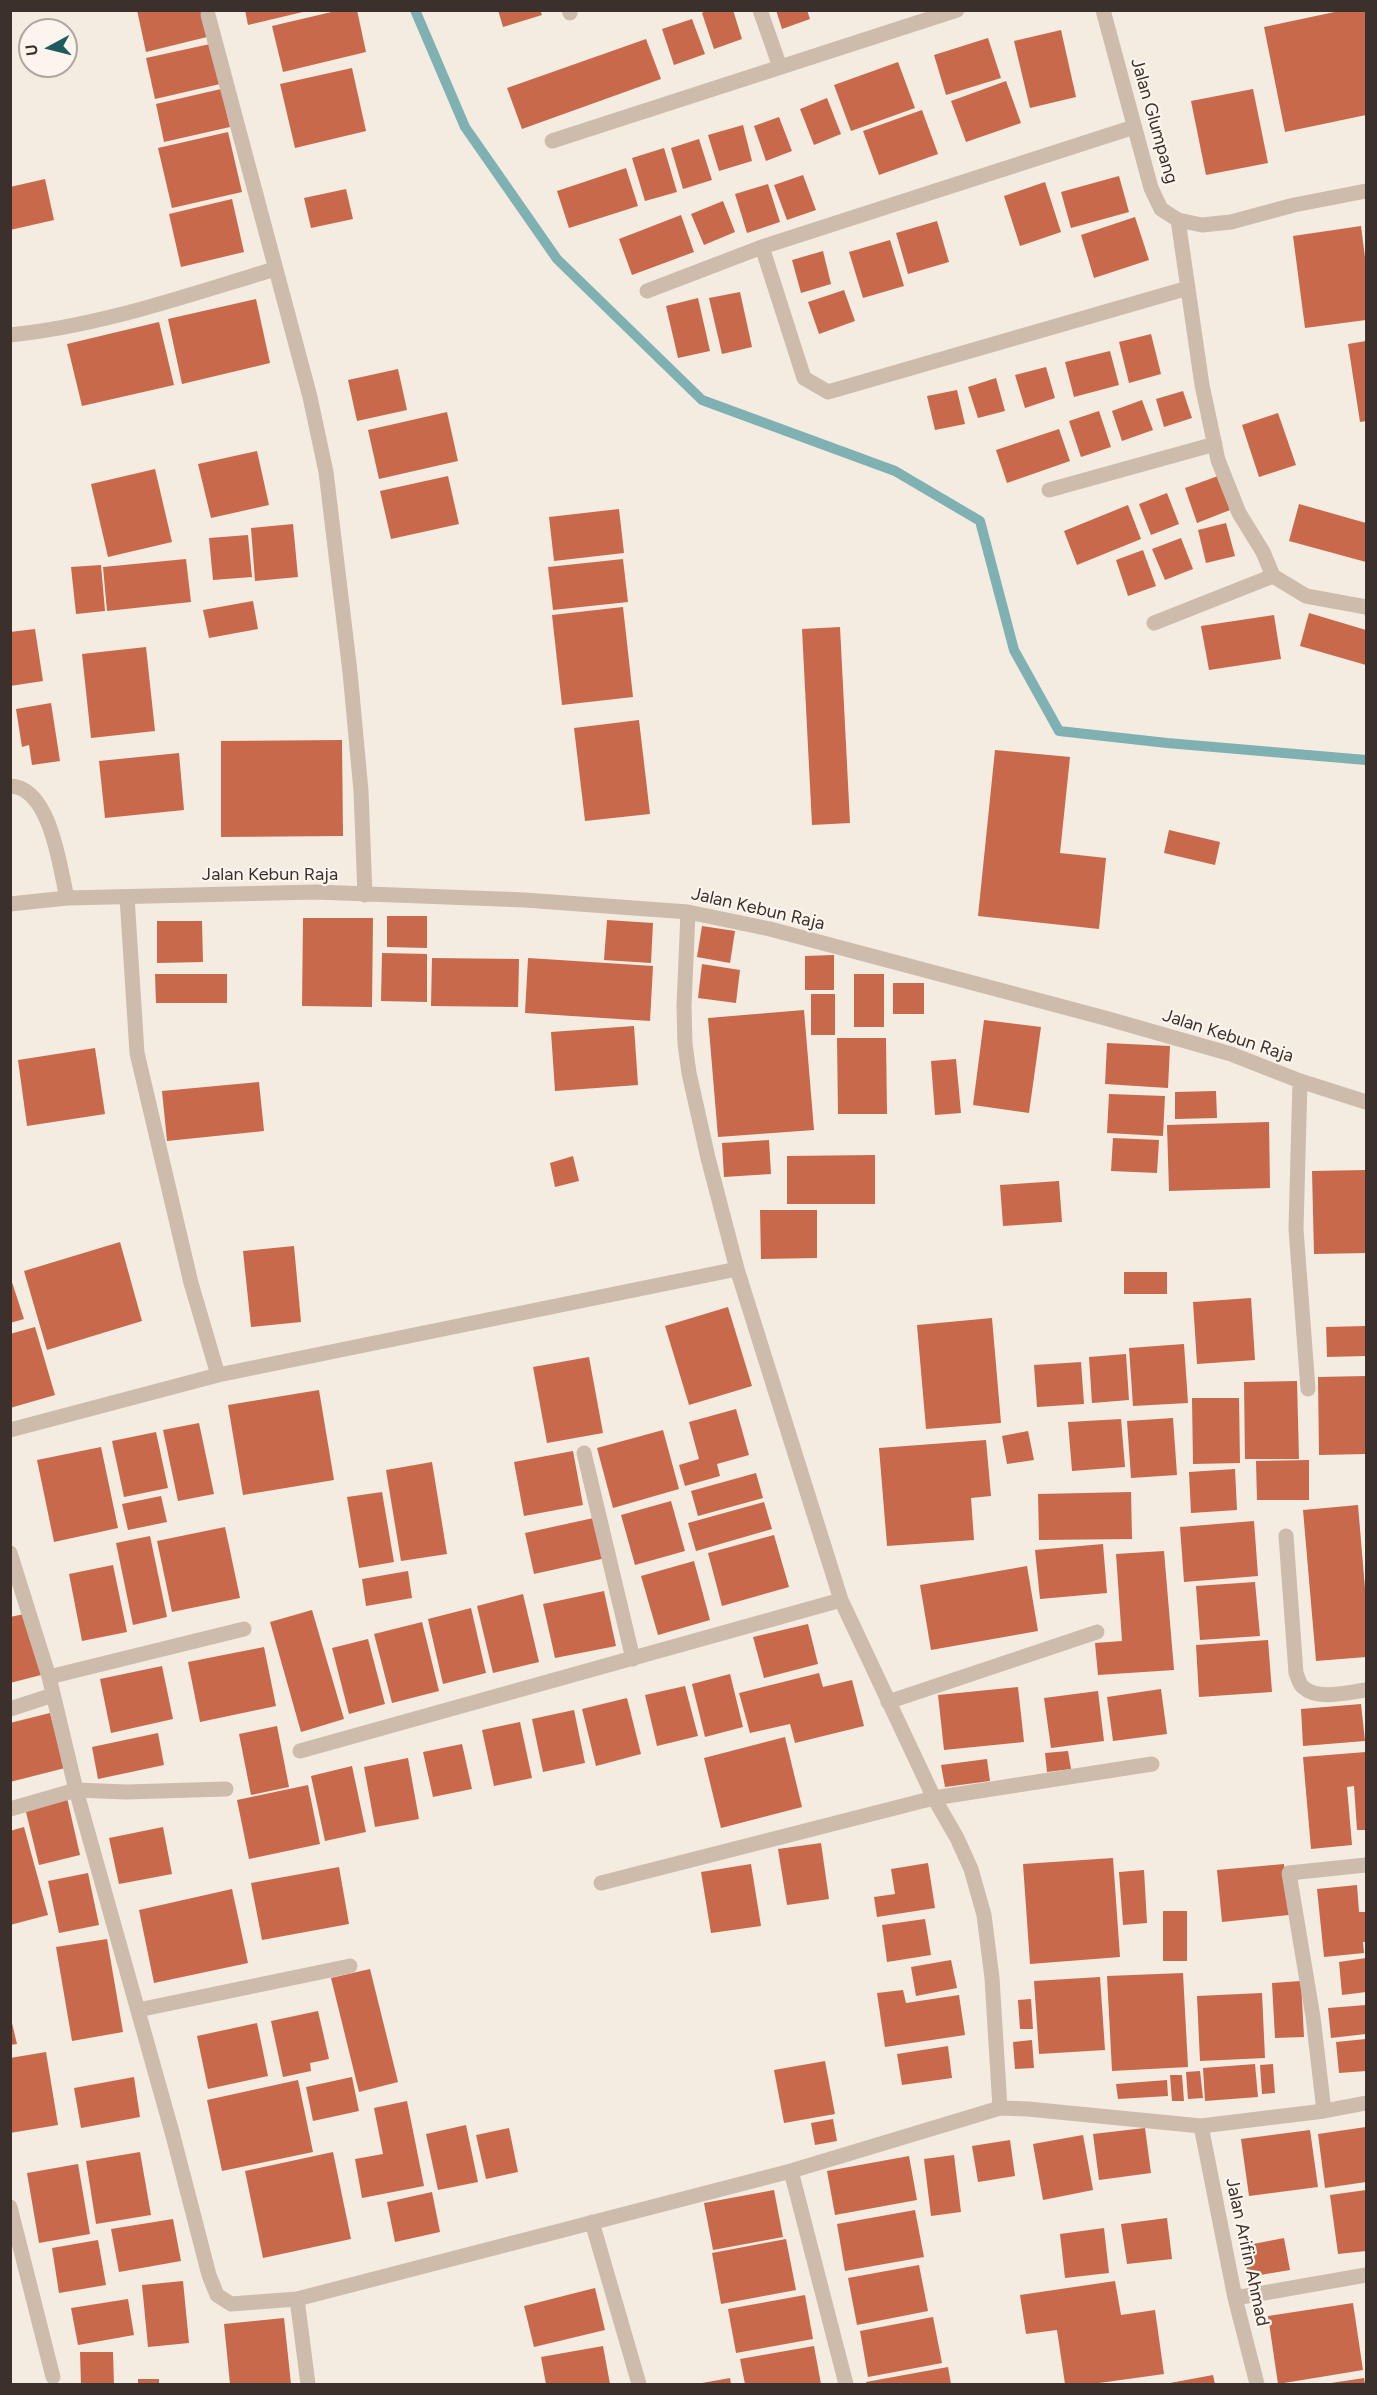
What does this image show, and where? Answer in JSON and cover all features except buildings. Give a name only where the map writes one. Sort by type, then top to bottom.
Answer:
[{"type":"street","points":[[760,10],[780,68]]},
{"type":"street","points":[[552,141],[957,10]]},
{"type":"street","name":"Jalan Glumpang","points":[[1103,10],[1151,188],[1161,209],[1178,220]]},
{"type":"street","points":[[208,15],[310,397],[326,472],[350,672],[361,791],[365,895]]},
{"type":"street","points":[[647,291],[762,247],[1134,127]]},
{"type":"street","points":[[1366,191],[1294,205],[1231,222],[1202,225],[1178,220],[1202,385],[1218,460],[1239,513],[1263,552],[1273,576],[1306,596],[1366,608]]},
{"type":"street","points":[[762,247],[804,378],[828,392],[1188,288]]},
{"type":"street","points":[[10,335],[50,331],[115,316],[275,269]]},
{"type":"street","points":[[1049,490],[1215,444]]},
{"type":"street","points":[[1154,623],[1273,576]]},
{"type":"street","points":[[10,786],[16,786],[30,795],[41,806],[54,838],[67,898]]},
{"type":"street","name":"Jalan Kebun Raja","points":[[10,904],[67,898],[316,892],[525,900],[688,912],[770,929],[1106,1018],[1231,1054],[1300,1081],[1366,1102]]},
{"type":"street","points":[[127,897],[137,1053],[191,1283],[218,1375]]},
{"type":"street","points":[[688,912],[684,1006],[685,1044],[689,1073],[708,1158],[737,1269],[841,1600],[934,1798],[957,1838],[971,1869],[984,1915],[992,1977],[1000,2108]]},
{"type":"street","points":[[1300,1081],[1296,1229],[1308,1389]]},
{"type":"street","points":[[10,1430],[218,1375],[737,1269]]},
{"type":"street","points":[[584,1452],[633,1659]]},
{"type":"street","points":[[1286,1536],[1296,1673],[1302,1686],[1312,1692],[1326,1694],[1366,1690]]},
{"type":"street","points":[[10,1553],[49,1677],[76,1790],[209,2275],[217,2295],[231,2304],[297,2299],[791,2171],[1000,2108],[1201,2126],[1324,2111],[1366,2103]]},
{"type":"street","points":[[300,1751],[841,1600]]},
{"type":"street","points":[[49,1677],[244,1629]]},
{"type":"street","points":[[888,1702],[1097,1632]]},
{"type":"street","points":[[10,1709],[53,1695]]},
{"type":"street","points":[[601,1883],[934,1798],[1152,1764]]},
{"type":"street","points":[[10,1809],[76,1790],[126,1792],[226,1789]]},
{"type":"street","points":[[1324,2111],[1313,2017],[1288,1873],[1366,1865]]},
{"type":"street","points":[[138,2010],[350,1966]]},
{"type":"street","name":"Jalan Arifin Ahmad","points":[[1201,2126],[1235,2298],[1257,2385]]},
{"type":"street","points":[[791,2171],[846,2385]]},
{"type":"street","points":[[10,2207],[53,2377]]},
{"type":"street","points":[[592,2222],[639,2385]]},
{"type":"street","points":[[1235,2298],[1366,2275]]},
{"type":"street","points":[[297,2299],[308,2385]]},
{"type":"waterway","points":[[415,10],[465,127],[557,259],[702,400],[895,471],[980,521],[1014,650],[1059,731],[1366,760]]}]
